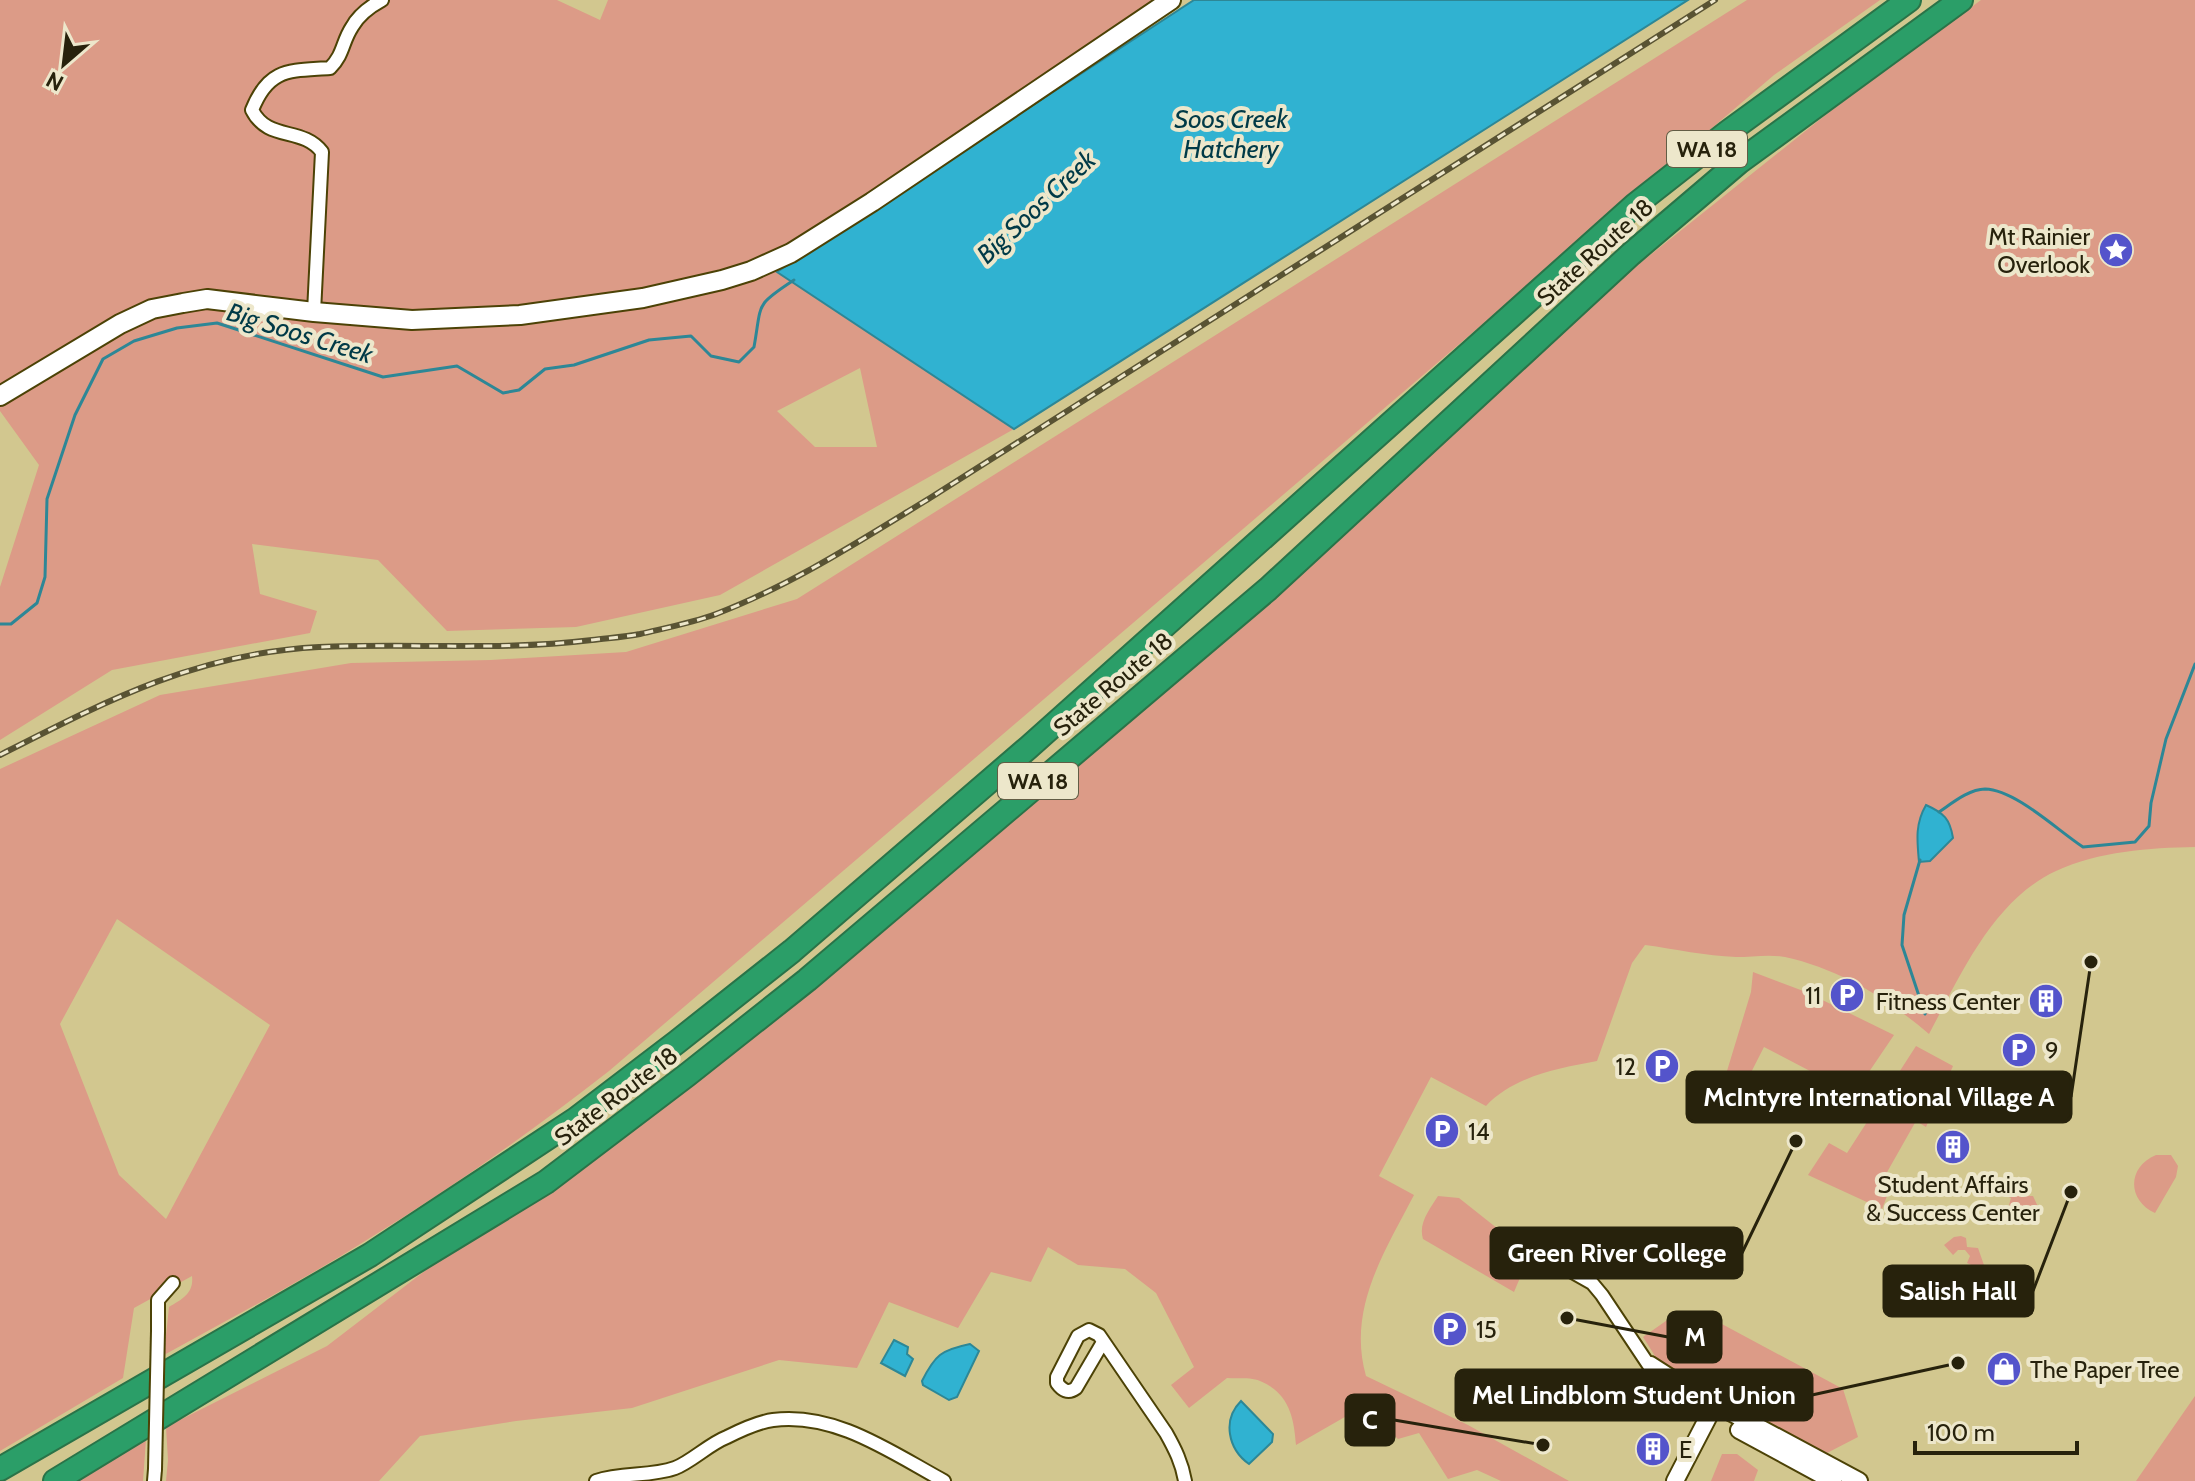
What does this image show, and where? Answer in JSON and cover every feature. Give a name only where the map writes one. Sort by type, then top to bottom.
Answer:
[{"type":"highway","name":"State Route 18","points":[[0,1469],[370,1255],[576,1119],[677,1042],[792,951],[1029,747],[1635,205],[1728,132],[1909,0]]},
{"type":"highway","name":"State Route 18","points":[[55,1481],[546,1182],[687,1075],[807,980],[1268,589],[1683,209],[1777,133],[1961,0]]},
{"type":"main road","points":[[0,396],[120,324],[152,309],[207,299],[412,320],[520,315],[643,298],[751,271],[791,253],[872,202],[1171,0]]},
{"type":"street","points":[[314,312],[322,152],[302,137],[275,131],[258,121],[252,110],[264,86],[278,74],[330,68],[341,58],[352,27],[382,0]]},
{"type":"street","points":[[1537,1252],[1592,1283],[1645,1359],[1712,1409],[1833,1481]]},
{"type":"street","points":[[154,1475],[158,1300],[173,1283]]},
{"type":"street","points":[[1103,1342],[1076,1388],[1063,1390],[1057,1383],[1057,1377],[1078,1336],[1089,1330],[1094,1331],[1103,1342],[1173,1445],[1185,1481]]},
{"type":"street","points":[[1675,1481],[1712,1409]]},
{"type":"street","points":[[1712,1409],[1859,1481]]},
{"type":"street","points":[[596,1481],[678,1467],[699,1451],[772,1420],[815,1420],[858,1435],[944,1481]]},
{"type":"street","points":[[678,1467],[681,1481]]},
{"type":"shaded area","points":[[0,0],[557,0],[600,20],[608,0],[1154,0],[867,194],[786,245],[747,263],[641,288],[519,306],[412,310],[315,303],[207,290],[182,293],[149,300],[116,316],[0,385]]},
{"type":"shaded area","points":[[1688,0],[1014,429],[720,595],[576,627],[447,631],[378,560],[252,544],[260,594],[317,611],[310,633],[112,670],[0,740],[0,587],[39,465],[0,411],[0,404],[154,316],[207,306],[521,322],[794,259]],"holes":[[[860,368],[877,447],[815,447],[777,411]]]},
{"type":"shaded area","points":[[1747,0],[1880,0],[1774,75],[580,1094],[397,1221],[291,1285],[164,1355],[169,1307],[189,1291],[192,1276],[134,1308],[123,1378],[0,1451],[0,769],[160,695],[351,663],[491,660],[626,652],[797,599]],"holes":[[[117,919],[270,1025],[166,1219],[119,1175],[60,1024]]]},
{"type":"shaded area","points":[[1981,0],[2195,0],[2195,847],[2142,850],[2089,859],[2056,871],[2034,884],[1996,920],[1980,942],[1929,1034],[1862,986],[1805,962],[1779,956],[1736,957],[1645,945],[1632,963],[1597,1061],[1523,1080],[1486,1106],[1431,1077],[1379,1176],[1414,1195],[1381,1260],[1365,1305],[1361,1351],[1366,1376],[1468,1425],[1569,1481],[1501,1481],[1477,1470],[1448,1479],[1419,1433],[1398,1439],[1364,1406],[1296,1445],[1294,1425],[1284,1399],[1270,1386],[1252,1379],[1227,1378],[1189,1408],[1171,1385],[1194,1367],[1156,1293],[1125,1269],[1078,1265],[1048,1247],[1031,1282],[991,1272],[958,1328],[889,1302],[857,1368],[779,1360],[632,1408],[420,1436],[379,1481],[166,1481],[166,1427],[327,1346],[988,839],[1619,280],[1828,113]]},
{"type":"shaded area","points":[[1753,972],[1806,992],[1894,1035],[1854,1094],[1764,1047],[1736,1102],[1720,1094],[1751,992]]},
{"type":"shaded area","points":[[1916,1046],[1953,1066],[1926,1127],[1916,1121],[1886,1174],[1894,1178],[1882,1209],[1808,1175],[1829,1143],[1847,1153]]},
{"type":"shaded area","points":[[2156,1155],[2171,1155],[2178,1166],[2176,1177],[2155,1213],[2139,1200],[2134,1184],[2140,1167]]},
{"type":"shaded area","points":[[2008,1181],[2027,1186],[2025,1193],[2033,1196],[2039,1209],[2037,1217],[2025,1218],[2009,1205],[2011,1198],[2004,1195],[2004,1186]]},
{"type":"shaded area","points":[[1438,1196],[1459,1198],[1522,1248],[1528,1259],[1514,1292],[1423,1239],[1423,1222]]},
{"type":"shaded area","points":[[1961,1236],[1966,1238],[1967,1247],[1978,1248],[1985,1268],[1967,1263],[1970,1256],[1965,1250],[1958,1250],[1953,1255],[1944,1245]]},
{"type":"shaded area","points":[[1673,1316],[1704,1340],[1720,1323],[1843,1389],[1858,1437],[1827,1453],[1660,1364],[1643,1337]]},
{"type":"shaded area","points":[[2195,1396],[2195,1481],[2136,1481]]},
{"type":"shaded area","points":[[146,1439],[143,1481],[77,1481]]},
{"type":"shaded area","points":[[1722,1454],[1737,1454],[1758,1470],[1754,1481],[1711,1481]]},
{"type":"water","name":"Soos Creek Hatchery","points":[[1194,0],[1688,0],[1014,429],[777,272]]},
{"type":"water","points":[[1926,805],[1945,817],[1953,838],[1930,861],[1919,862],[1918,826]]},
{"type":"water","points":[[894,1340],[908,1347],[907,1354],[913,1359],[905,1376],[881,1363]]},
{"type":"water","points":[[970,1344],[979,1351],[957,1397],[949,1400],[923,1385],[922,1381],[935,1359],[952,1349]]},
{"type":"water","points":[[1241,1401],[1273,1434],[1272,1442],[1249,1464],[1236,1450],[1230,1434],[1231,1417]]},
{"type":"waterway","name":"Big Soos Creek","points":[[0,624],[11,624],[37,603],[45,577],[47,499],[75,415],[103,359],[134,341],[177,328],[217,323],[383,377],[457,366],[503,393],[519,390],[545,369],[574,365],[649,340],[691,336],[711,356],[739,362],[754,347],[760,313],[766,301],[794,280]]},
{"type":"waterway","points":[[1939,812],[1967,794],[1985,789],[2023,803],[2083,847],[2135,842],[2149,826],[2151,803],[2166,739],[2195,664]]},
{"type":"waterway","points":[[1920,860],[1904,915],[1902,945],[1925,1014]]},
{"type":"railway","points":[[0,755],[115,699],[192,670],[233,659],[319,647],[524,645],[640,634],[716,614],[772,590],[930,498],[1715,0]]},
{"type":"place","name":"Mt Rainier Overlook","points":[[2116,250]]},
{"type":"place","name":"McIntyre International Village A","points":[[2091,962]]},
{"type":"place","name":"11","points":[[1847,995]]},
{"type":"place","name":"Fitness Center","points":[[2046,1001]]},
{"type":"place","name":"9","points":[[2019,1050]]},
{"type":"place","name":"12","points":[[1662,1066]]},
{"type":"place","name":"14","points":[[1442,1131]]},
{"type":"place","name":"Green River College","points":[[1796,1141]]},
{"type":"place","name":"Student Affairs & Success Center","points":[[1953,1147]]},
{"type":"place","name":"Salish Hall","points":[[2071,1192]]},
{"type":"place","name":"M","points":[[1567,1318]]},
{"type":"place","name":"15","points":[[1450,1329]]},
{"type":"place","name":"Mel Lindblom Student Union","points":[[1958,1363]]},
{"type":"place","name":"The Paper Tree","points":[[2004,1369]]},
{"type":"place","name":"C","points":[[1543,1445]]},
{"type":"place","name":"E","points":[[1653,1449]]}]
